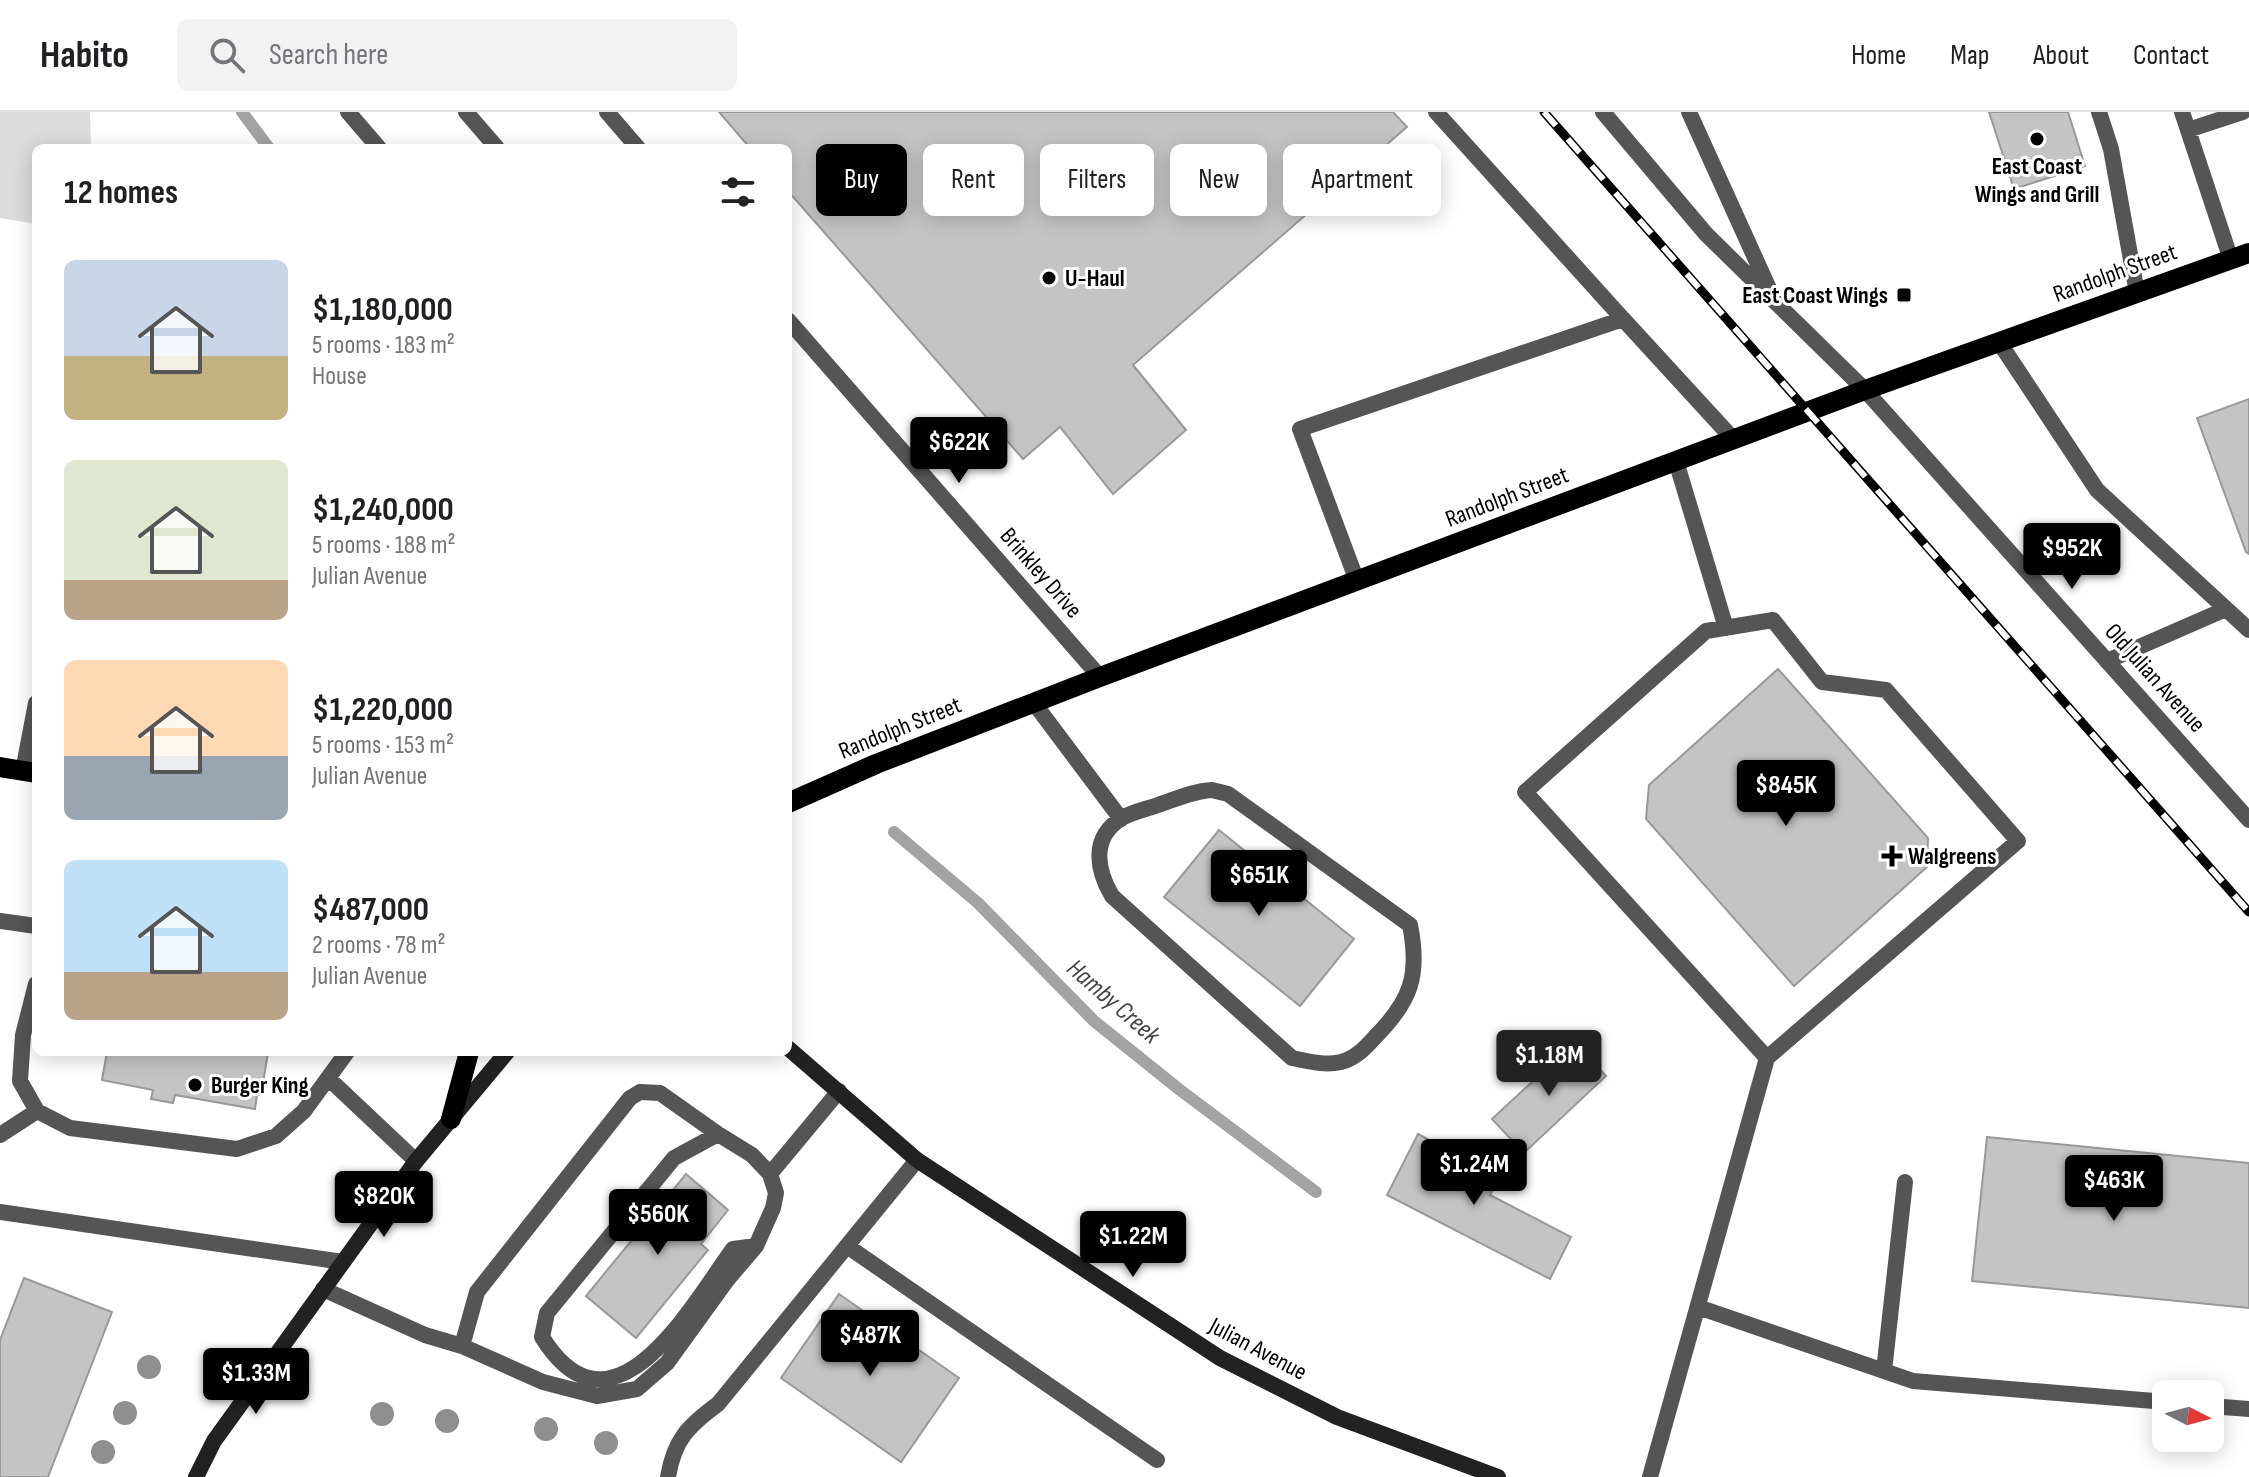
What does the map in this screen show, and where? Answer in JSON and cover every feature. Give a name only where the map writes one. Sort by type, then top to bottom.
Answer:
[{"type":"main road","name":"Randolph Street","points":[[792,801],[876,764],[1100,677],[1865,390],[2240,256]]},
{"type":"main road","points":[[0,767],[29,772]]},
{"type":"main road","points":[[451,1119],[468,1056]]},
{"type":"street","points":[[348,112],[376,144]]},
{"type":"street","points":[[466,112],[494,144]]},
{"type":"street","points":[[607,112],[635,144]]},
{"type":"street","points":[[1436,112],[1734,440]]},
{"type":"street","name":"Old Julian Avenue","points":[[1603,112],[1706,234],[1865,390],[2249,820]]},
{"type":"street","points":[[1689,112],[1775,302]]},
{"type":"street","points":[[2099,112],[2111,149],[2137,293]]},
{"type":"street","points":[[2182,112],[2240,256]]},
{"type":"street","points":[[2188,130],[2243,112]]},
{"type":"street","points":[[1357,581],[1300,429],[1623,319]]},
{"type":"street","name":"Brinkley Drive","points":[[792,325],[1100,677]]},
{"type":"street","points":[[1999,342],[2097,490],[2249,630]]},
{"type":"street","points":[[1676,461],[1726,628]]},
{"type":"street","points":[[2107,661],[2226,609]]},
{"type":"street","points":[[1650,1477],[1767,1058],[2018,841],[1886,690],[1822,682],[1773,620],[1706,631],[1525,792],[1767,1058]]},
{"type":"street","points":[[1034,703],[1121,819]]},
{"type":"street","points":[[29,772],[32,742]]},
{"type":"street","points":[[1212,790],[1228,794],[1410,925],[1414,966],[1405,1003],[1357,1056],[1321,1064],[1292,1058],[1112,896],[1103,881],[1098,861],[1101,841],[1121,819],[1196,791],[1212,790]]},
{"type":"street","points":[[0,921],[32,925]]},
{"type":"street","points":[[32,1000],[23,1035],[20,1081],[37,1111],[70,1128],[237,1149],[276,1136],[304,1111],[344,1056]]},
{"type":"street","name":"Julian Avenue","points":[[792,1051],[917,1160],[1220,1358],[1337,1417],[1498,1477]]},
{"type":"street","points":[[196,1477],[214,1441],[416,1161],[504,1056]]},
{"type":"street","points":[[328,1078],[416,1161]]},
{"type":"street","points":[[770,1174],[839,1091]]},
{"type":"street","points":[[323,1289],[425,1335],[462,1346],[543,1382],[597,1396],[637,1389],[667,1363],[756,1246],[773,1208],[776,1193],[770,1174],[752,1155],[660,1093],[640,1092],[630,1098],[477,1292],[462,1346]]},
{"type":"street","points":[[0,1135],[37,1111]]},
{"type":"street","points":[[718,1134],[674,1158],[547,1313],[542,1337],[553,1355],[581,1376],[609,1379],[630,1373],[671,1335],[733,1249],[756,1246]]},
{"type":"street","points":[[668,1477],[671,1457],[691,1424],[718,1404],[917,1160]]},
{"type":"street","points":[[1884,1371],[1905,1182]]},
{"type":"street","points":[[0,1212],[343,1262]]},
{"type":"street","points":[[847,1246],[1157,1460]]},
{"type":"street","points":[[1698,1307],[1913,1381],[2152,1401]]},
{"type":"street","points":[[2224,1407],[2249,1409]]},
{"type":"shaded area","points":[[0,112],[90,112],[91,144],[32,144],[32,223],[0,218]]},
{"type":"building","name":"U-Haul","points":[[719,112],[1393,112],[1407,127],[1387,144],[1283,144],[1283,216],[1305,216],[1133,365],[1186,430],[1113,494],[1060,427],[1023,459],[792,196],[792,144],[747,144]]},
{"type":"building","name":"East Coast Wings and Grill","points":[[1989,112],[2068,112],[2085,166],[2014,189]]},
{"type":"building","points":[[2249,399],[2249,554],[2197,418]]},
{"type":"building","name":"Walgreens","points":[[1778,669],[1928,838],[1927,867],[1794,986],[1646,819],[1649,785]]},
{"type":"building","points":[[1219,830],[1354,939],[1300,1006],[1164,897]]},
{"type":"building","points":[[1575,1042],[1606,1076],[1524,1153],[1492,1119]]},
{"type":"building","name":"Burger King","points":[[106,1056],[268,1056],[261,1095],[257,1095],[255,1109],[175,1095],[173,1103],[151,1099],[153,1090],[102,1080]]},
{"type":"building","points":[[1418,1134],[1500,1177],[1490,1195],[1571,1237],[1550,1279],[1387,1195]]},
{"type":"building","points":[[1987,1137],[2249,1163],[2249,1308],[1972,1281]]},
{"type":"building","points":[[686,1174],[728,1210],[701,1244],[708,1250],[636,1338],[586,1296]]},
{"type":"building","points":[[24,1278],[112,1312],[48,1477],[0,1477],[0,1340]]},
{"type":"building","points":[[839,1294],[959,1378],[901,1462],[781,1378]]},
{"type":"waterway","name":"Hamby Creek","points":[[242,112],[266,144]]},
{"type":"waterway","name":"Hamby Creek","points":[[894,832],[978,903],[1094,1021],[1316,1192]]},
{"type":"railway","points":[[1544,112],[2249,912]]},
{"type":"place","name":"East Coast Wings and Grill","points":[[2037,139]]},
{"type":"place","name":"U-Haul","points":[[1049,278]]},
{"type":"place","name":"East Coast Wings","points":[[1904,295]]},
{"type":"place","name":"Walgreens","points":[[1892,856]]},
{"type":"place","name":"Burger King","points":[[195,1085]]}]
